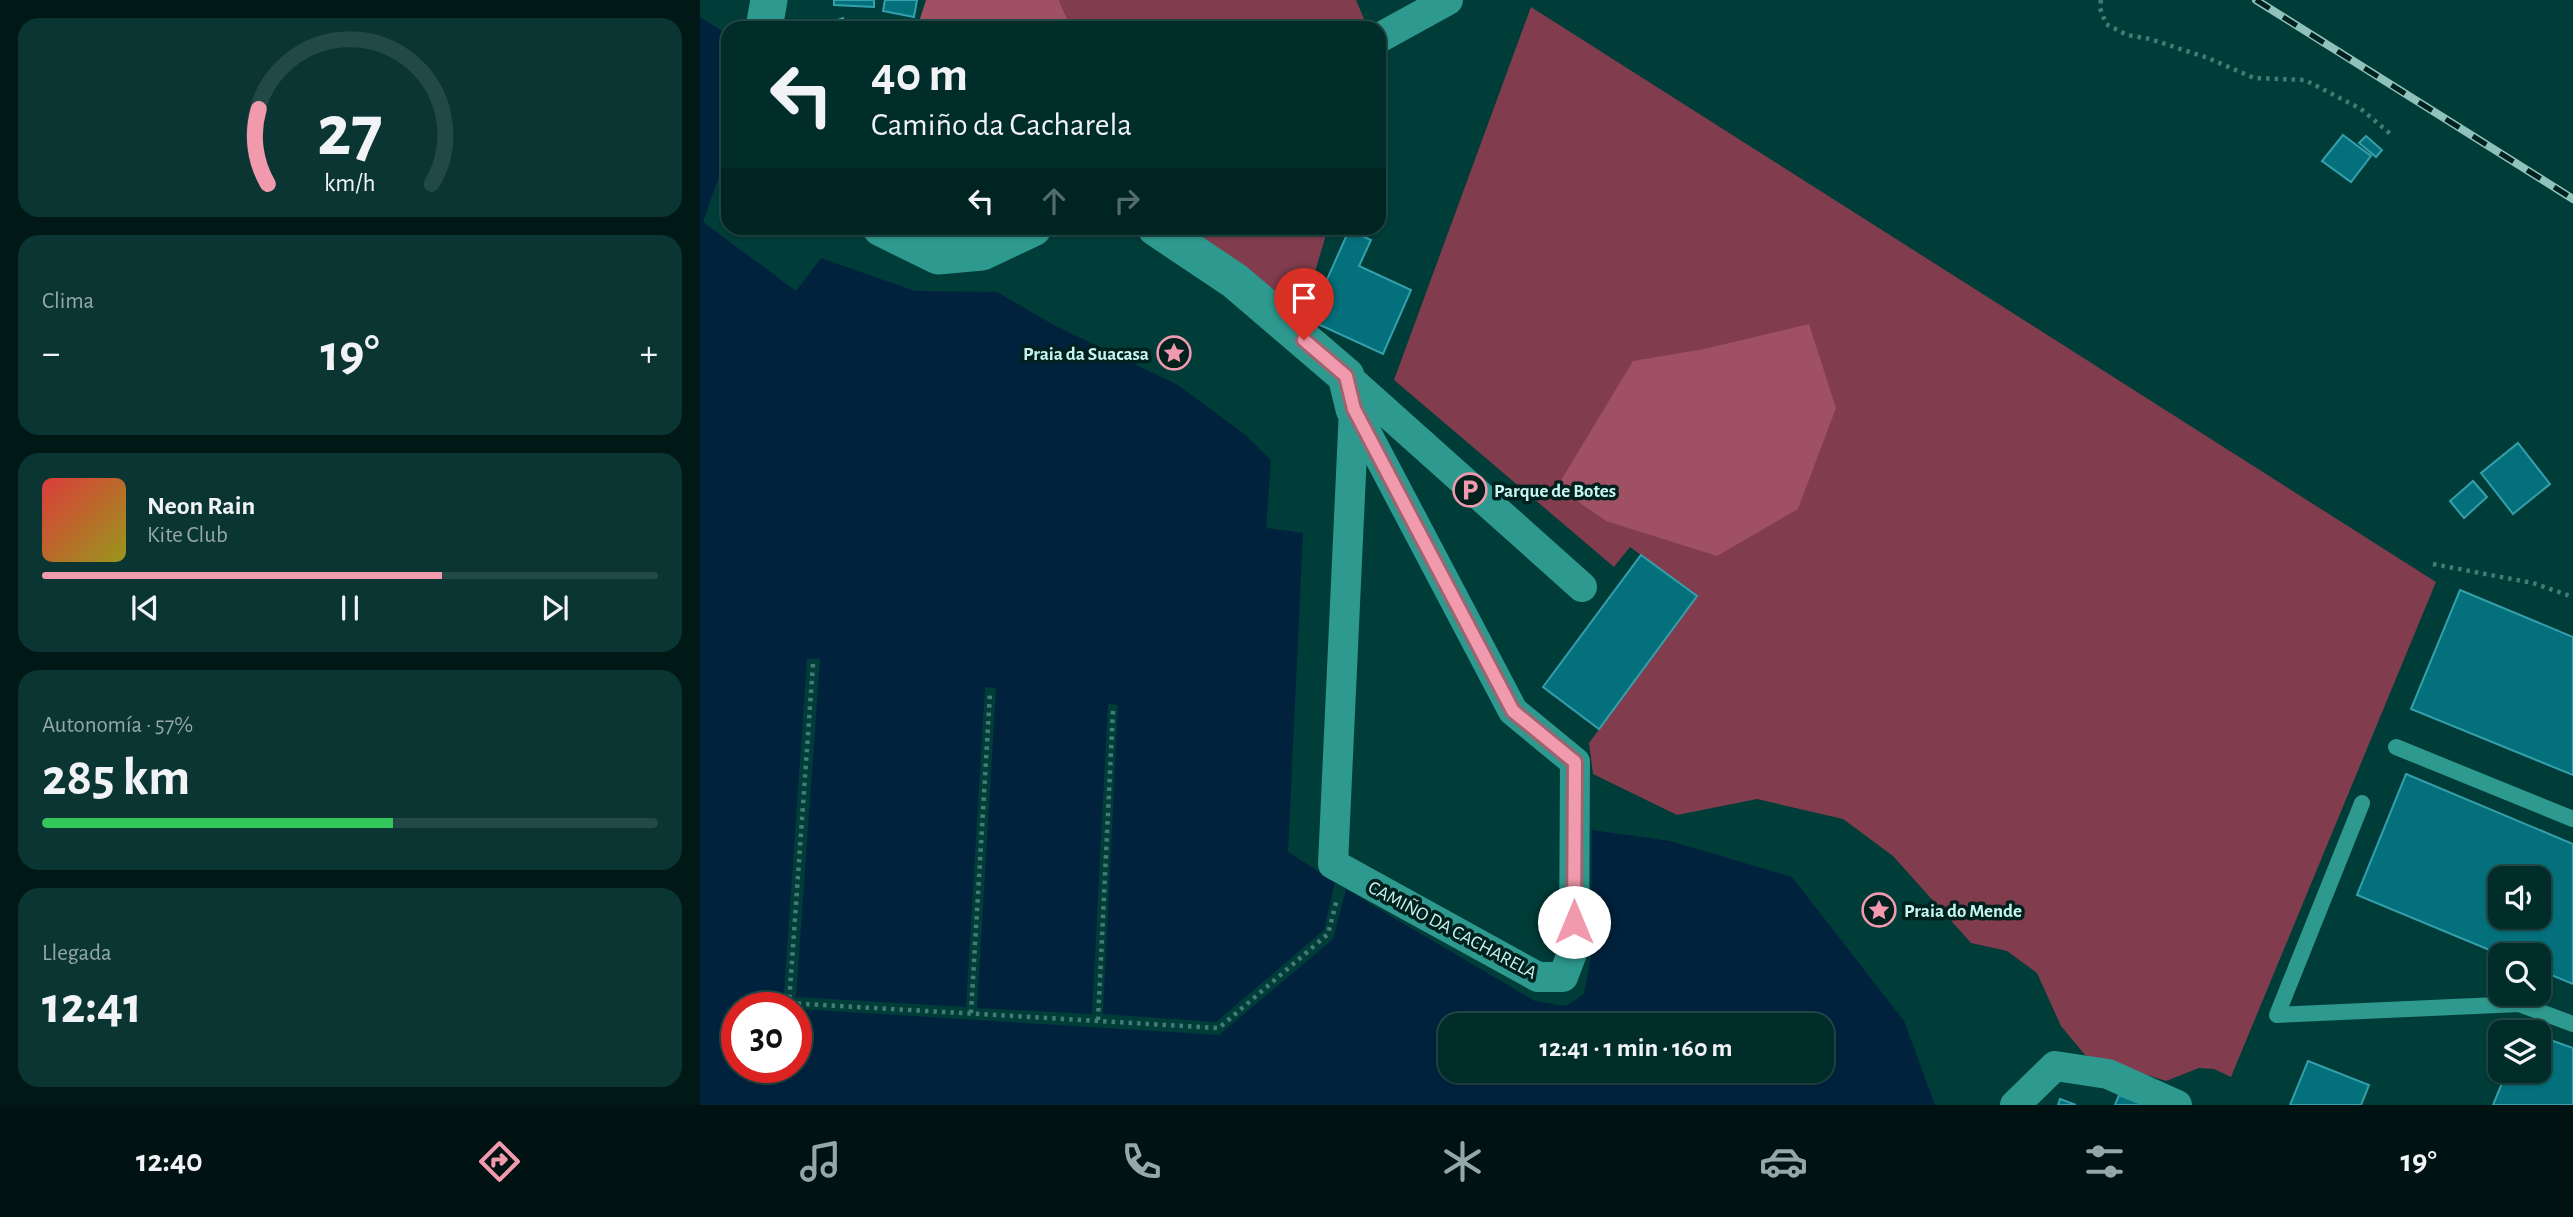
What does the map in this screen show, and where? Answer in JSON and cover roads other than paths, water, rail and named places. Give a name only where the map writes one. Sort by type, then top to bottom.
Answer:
[{"type":"street","points":[[765,21],[769,0]]},
{"type":"street","points":[[1386,34],[1448,0]]},
{"type":"street","points":[[895,235],[938,256],[982,252],[1018,235]]},
{"type":"street","name":"CAMIÑO DA CACHARELA","points":[[1166,235],[1235,281],[1350,393],[1582,587]]},
{"type":"street","name":"CAMIÑO DA CACHARELA","points":[[1350,393],[1513,711],[1575,762],[1574,948],[1563,977],[1538,977],[1333,864],[1350,393]]},
{"type":"street","points":[[2015,1105],[2055,1066],[2108,1074],[2177,1105]]},
{"type":"lane","points":[[2396,747],[2573,819]]},
{"type":"lane","points":[[2361,803],[2277,1015],[2519,1004],[2573,1024]]},
{"type":"water","points":[[700,17],[721,30],[721,170],[703,222],[796,291],[821,258],[915,291],[997,292],[1052,324],[1178,385],[1243,433],[1271,460],[1266,528],[1303,533],[1288,852],[1375,907],[1535,1001],[1566,1006],[1584,994],[1591,958],[1592,830],[1670,841],[1792,877],[1904,1021],[1935,1105],[700,1105]]},
{"type":"railway","points":[[2256,0],[2573,199]]},
{"type":"place","name":"Praia da Suacasa","points":[[1174,353]]},
{"type":"place","name":"Parque de Botes","points":[[1470,490]]},
{"type":"place","name":"Praia do Mende","points":[[1879,910]]}]
